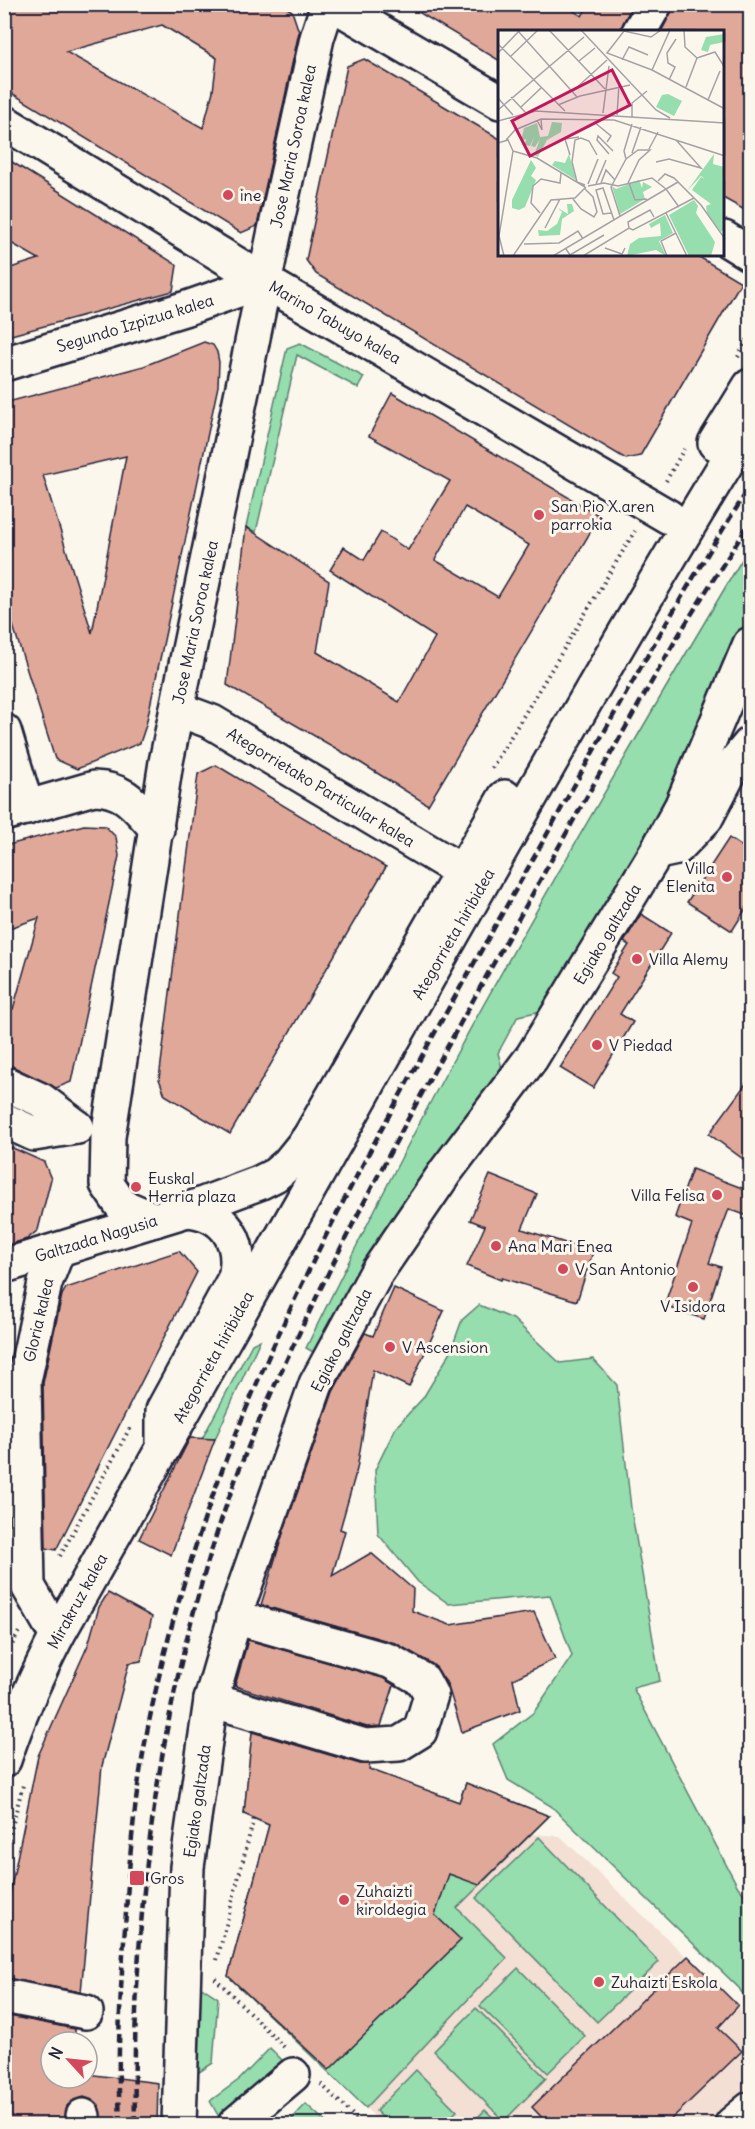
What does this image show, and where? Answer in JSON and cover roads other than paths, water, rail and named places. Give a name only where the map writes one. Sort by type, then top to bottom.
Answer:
[{"type":"street","name":"Jose Maria Soroa kalea","points":[[155,1220],[122,1206],[108,1184],[108,1137],[166,762],[264,281],[317,38],[328,4]]},
{"type":"street","points":[[333,4],[498,101]]},
{"type":"street","points":[[640,30],[655,4]]},
{"type":"street","name":"Marino Tabuyo kalea","points":[[4,122],[655,519]]},
{"type":"street","points":[[725,238],[750,254]]},
{"type":"street","name":"Segundo Izpizua kalea","points":[[4,364],[187,308],[264,281]]},
{"type":"street","name":"Ategorrieta hiribidea","points":[[187,1210],[275,1175],[300,1152],[461,871],[655,519],[750,386]]},
{"type":"street","name":"Ategorrieta hiribidea","points":[[163,1448],[616,646],[750,425]]},
{"type":"street","name":"Egiako galtzada","points":[[179,2124],[187,1867],[211,1700],[234,1617],[316,1384],[377,1272],[446,1171],[532,1057],[656,853],[682,805],[750,644]]},
{"type":"street","name":"Ategorrietako Particular kalea","points":[[177,709],[212,722],[461,871]]},
{"type":"street","points":[[4,731],[16,811],[94,788],[109,788],[126,796],[157,829]]},
{"type":"street","points":[[656,853],[677,848],[706,818],[735,762],[750,744]]},
{"type":"street","points":[[4,1083],[41,1100],[77,1127],[34,1134],[4,1120]]},
{"type":"street","points":[[163,1448],[163,1410],[235,1278],[238,1265],[234,1240],[226,1229],[209,1215],[187,1210]]},
{"type":"street","name":"Galtzada Nagusia","points":[[4,1266],[187,1210]]},
{"type":"street","name":"Gloria kalea","points":[[57,1636],[28,1586],[24,1381],[45,1283],[58,1250]]},
{"type":"street","name":"Mirakruz kalea","points":[[4,1760],[34,1680],[163,1448]]},
{"type":"street","points":[[211,1700],[365,1746],[399,1744],[420,1731],[430,1695],[423,1680],[390,1661],[234,1617]]},
{"type":"street","points":[[4,1996],[86,2012]]},
{"type":"street","points":[[235,2124],[300,2069]]},
{"type":"street","points":[[732,2124],[750,2109]]},
{"type":"railway","points":[[120,2124],[119,2051],[123,1952],[133,1827],[143,1753],[170,1631],[194,1550],[221,1473],[282,1326],[390,1113],[656,642],[750,487]]},
{"type":"railway","points":[[135,2124],[135,2042],[139,1959],[156,1792],[189,1629],[212,1549],[239,1470],[267,1403],[318,1294],[419,1100],[671,648],[750,522]]},
{"type":"place","name":"ine","points":[[228,195]]},
{"type":"place","name":"San Pio X.aren parrokia","points":[[539,515]]},
{"type":"place","name":"Villa Elenita","points":[[727,877]]},
{"type":"place","name":"Villa Alemy","points":[[637,959]]},
{"type":"place","name":"V Piedad","points":[[597,1045]]},
{"type":"place","name":"Euskal Herria plaza","points":[[136,1187]]},
{"type":"place","name":"Villa Felisa","points":[[717,1195]]},
{"type":"place","name":"Ana Mari Enea","points":[[496,1246]]},
{"type":"place","name":"V San Antonio","points":[[563,1269]]},
{"type":"place","name":"V Isidora","points":[[693,1287]]},
{"type":"place","name":"V Ascension","points":[[390,1347]]},
{"type":"place","name":"Gros","points":[[137,1878]]},
{"type":"place","name":"Zuhaizti kiroldegia","points":[[344,1900]]},
{"type":"place","name":"Zuhaizti Eskola","points":[[599,1982]]}]
